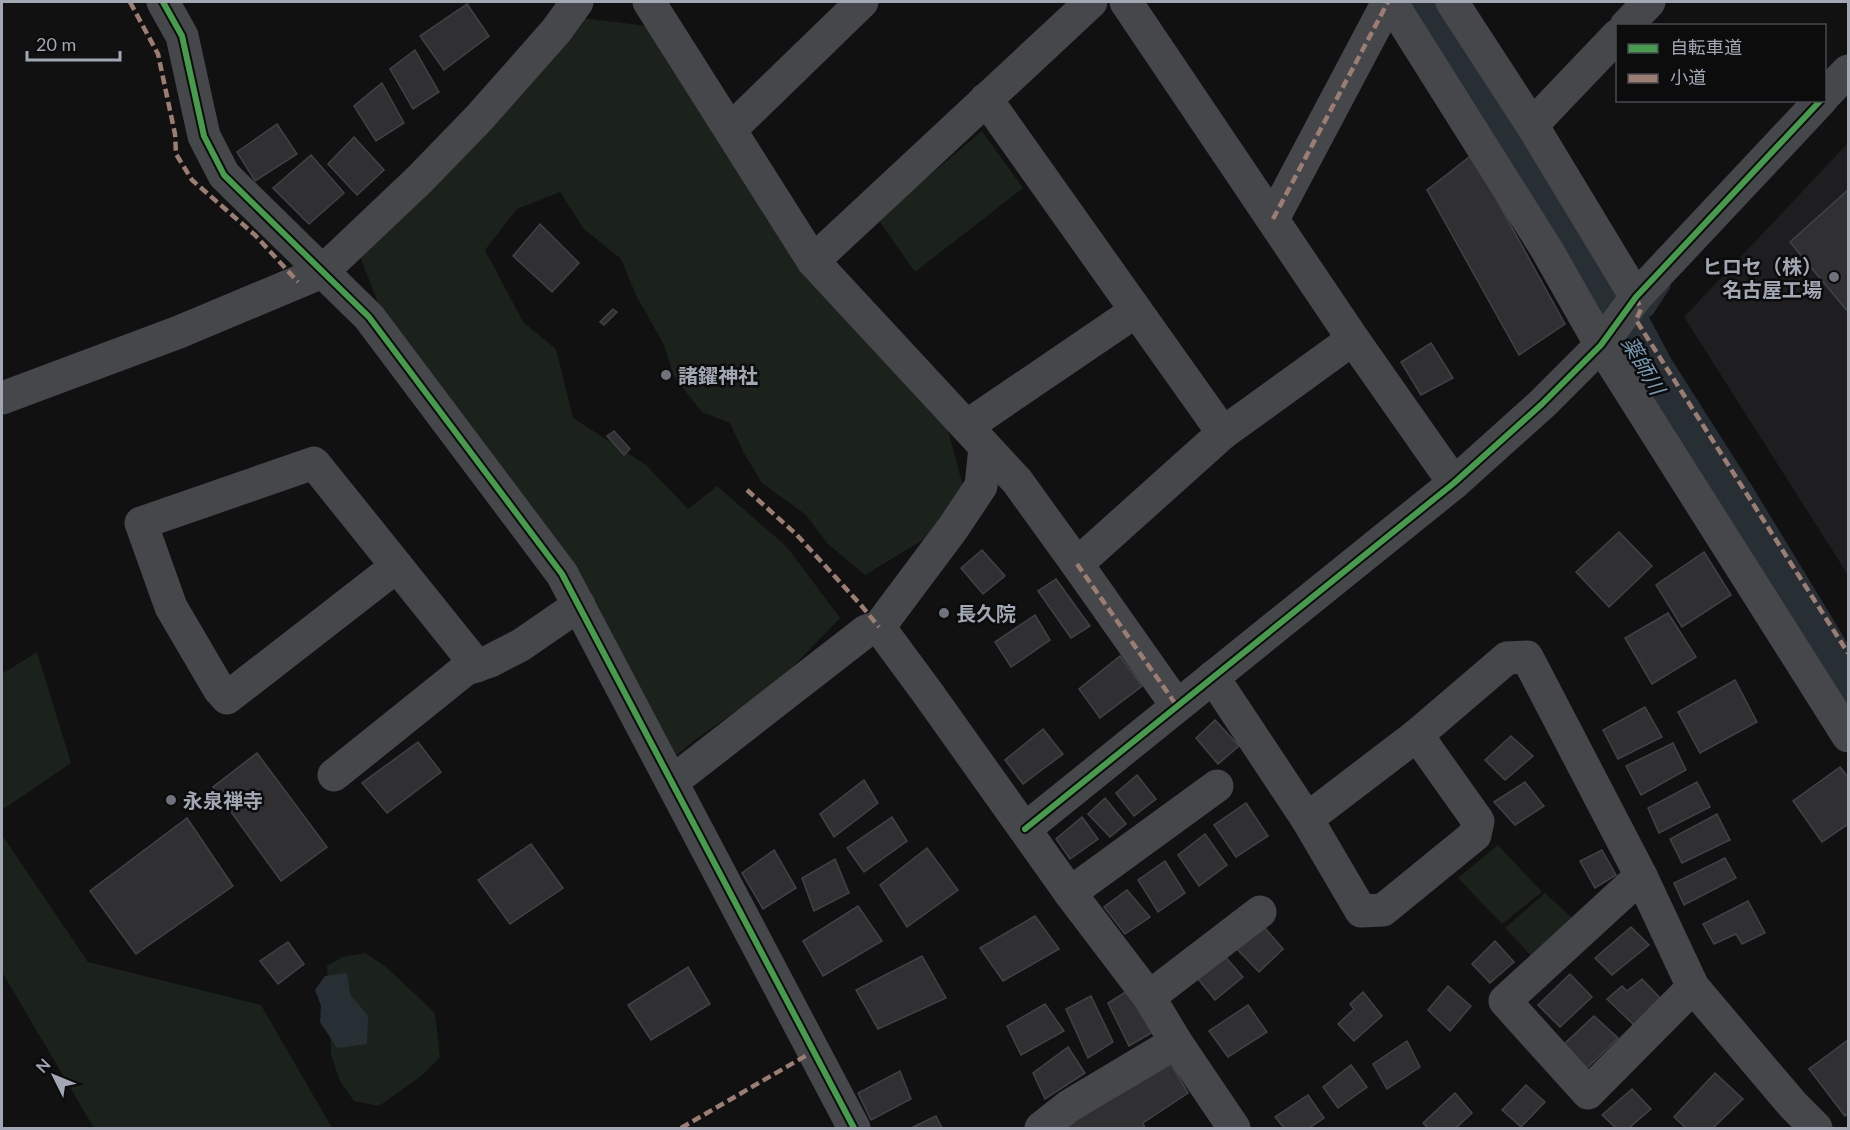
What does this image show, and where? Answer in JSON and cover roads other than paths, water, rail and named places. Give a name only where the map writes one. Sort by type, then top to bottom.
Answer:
[{"type":"street","points":[[163,2],[182,36],[204,136],[224,175],[369,318],[562,574],[854,1128]]},
{"type":"street","points":[[2,398],[179,332],[322,272],[420,179],[480,117],[556,31],[577,2]]},
{"type":"street","points":[[649,2],[813,261],[1017,481],[1178,706]]},
{"type":"street","points":[[731,129],[862,2]]},
{"type":"street","points":[[813,261],[1091,2]]},
{"type":"street","points":[[1126,2],[1353,339],[1454,483]]},
{"type":"street","points":[[1273,219],[1389,2],[1547,250],[1601,345],[1848,736]]},
{"type":"street","points":[[1452,2],[1532,125],[1636,297]]},
{"type":"street","points":[[1628,24],[1649,2]]},
{"type":"street","points":[[1532,125],[1616,36]]},
{"type":"street","points":[[1826,94],[1848,71]]},
{"type":"street","points":[[986,99],[1223,433]]},
{"type":"street","points":[[1025,829],[1454,483],[1542,404],[1601,345],[1636,297],[1819,102]]},
{"type":"street","points":[[976,436],[1136,311]]},
{"type":"street","points":[[1077,564],[1223,433],[1353,339]]},
{"type":"street","points":[[672,782],[866,630],[879,627],[953,528],[981,486],[976,436]]},
{"type":"street","points":[[397,566],[227,698],[219,689],[171,607],[141,524],[314,463],[397,566],[477,666]]},
{"type":"street","points":[[334,775],[466,669],[521,645],[579,605]]},
{"type":"street","points":[[879,627],[1070,893],[1149,997],[1176,1042],[1234,1128]]},
{"type":"street","points":[[1307,819],[1417,735],[1507,658],[1527,657],[1641,876],[1693,987],[1793,1105],[1816,1128]]},
{"type":"street","points":[[1213,677],[1307,819],[1361,912],[1383,910],[1475,835],[1478,820],[1417,735]]},
{"type":"street","points":[[1070,893],[1217,786]]},
{"type":"street","points":[[1641,876],[1505,1000],[1588,1094],[1693,987]]},
{"type":"street","points":[[1149,997],[1260,912]]},
{"type":"street","points":[[1041,1128],[1070,1106],[1176,1042]]},
{"type":"waterway","name":"薬師川","points":[[1422,2],[1587,260],[1647,373],[1729,502],[1848,698]]},
{"type":"waterway","points":[[1649,312],[1666,286]]},
{"type":"place","name":"ヒロセ（株） 名古屋工場","points":[[1834,277]]},
{"type":"place","name":"諸鑃神社","points":[[666,375]]},
{"type":"place","name":"長久院","points":[[944,613]]},
{"type":"place","name":"永泉禅寺","points":[[171,800]]}]
